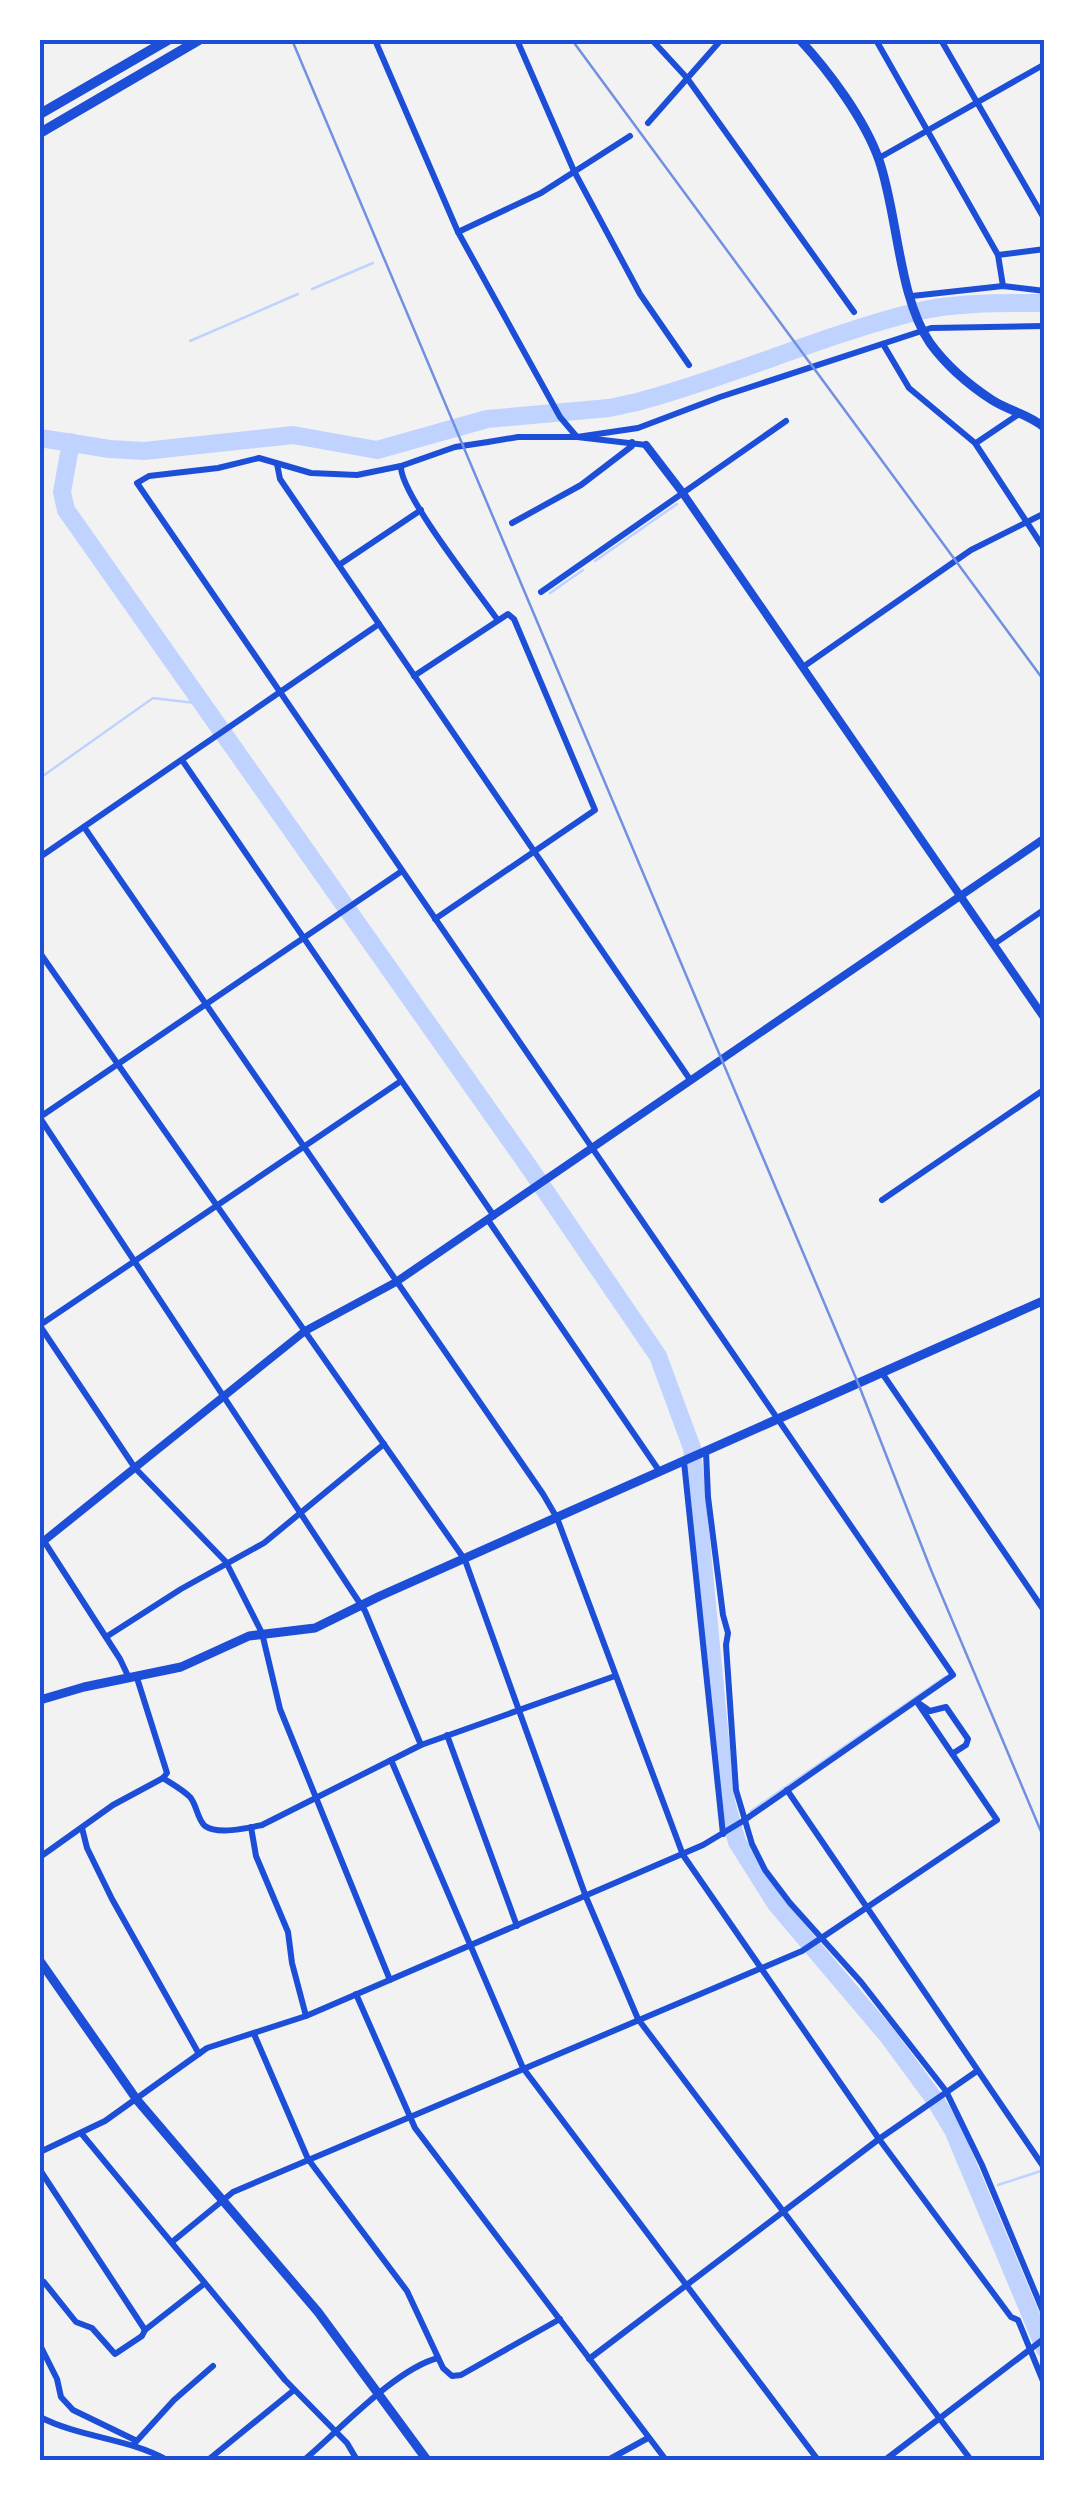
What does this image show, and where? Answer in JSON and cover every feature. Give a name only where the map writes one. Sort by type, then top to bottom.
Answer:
[{"type":"highway","points":[[40,114],[168,40]]},
{"type":"highway","points":[[40,132],[196,42]]},
{"type":"main road","points":[[800,40],[836,85],[879,158],[912,299],[921,327],[938,354],[994,401],[1045,428]]},
{"type":"main road","points":[[40,1700],[181,1667],[249,1636],[315,1628],[1045,1300]]},
{"type":"main road","points":[[40,1961],[137,2100],[318,2312],[427,2460]]},
{"type":"street","points":[[375,40],[458,232],[548,396],[577,437]]},
{"type":"street","points":[[517,40],[574,172],[640,294],[688,365]]},
{"type":"street","points":[[652,40],[687,78],[854,312]]},
{"type":"street","points":[[648,124],[720,40]]},
{"type":"street","points":[[876,40],[998,255],[1002,286]]},
{"type":"street","points":[[941,40],[1045,220]]},
{"type":"street","points":[[879,158],[1045,64]]},
{"type":"street","points":[[458,232],[508,210],[630,136]]},
{"type":"street","points":[[998,255],[1045,249]]},
{"type":"street","points":[[912,299],[1002,286],[1045,291]]},
{"type":"street","points":[[577,437],[638,428],[883,344],[921,327],[1045,326]]},
{"type":"street","points":[[883,344],[909,388],[975,443],[1045,550]]},
{"type":"street","points":[[975,443],[1020,413]]},
{"type":"street","points":[[541,592],[786,421]]},
{"type":"street","points":[[40,2152],[137,2100],[208,2048],[306,2016],[683,1854],[744,1820],[953,1675],[137,482],[149,476],[218,468],[259,458],[311,472],[357,475],[401,466],[455,447],[518,437],[577,437],[646,445],[1045,1019]]},
{"type":"street","points":[[512,523],[581,484],[632,446],[632,442]]},
{"type":"street","points":[[277,464],[280,479],[691,1081]]},
{"type":"street","points":[[401,466],[400,476],[496,620]]},
{"type":"street","points":[[338,565],[421,510]]},
{"type":"street","points":[[803,667],[971,550],[1045,513]]},
{"type":"street","points":[[414,676],[508,614],[514,619],[595,810],[435,919]]},
{"type":"street","points":[[40,856],[379,624]]},
{"type":"street","points":[[182,760],[660,1472]]},
{"type":"street","points":[[84,827],[558,1518],[683,1854],[879,2139],[1010,2317],[1018,2320],[1045,2386]]},
{"type":"street","points":[[41,1855],[167,1773],[133,1679],[41,1540],[305,1331],[396,1282],[1045,838]]},
{"type":"street","points":[[402,870],[40,1118],[362,1606],[420,1744]]},
{"type":"street","points":[[994,944],[1045,910]]},
{"type":"street","points":[[40,954],[465,1560],[586,1897],[638,2019],[971,2460]]},
{"type":"street","points":[[390,1980],[280,1708],[262,1633],[226,1562],[135,1468],[40,1325],[401,1081]]},
{"type":"street","points":[[882,1200],[1045,1089]]},
{"type":"street","points":[[882,1372],[1045,1612]]},
{"type":"street","points":[[106,1637],[226,1562],[257,1548],[384,1444]]},
{"type":"street","points":[[706,1452],[706,1482],[728,1633],[736,1790],[752,1844],[764,1870],[944,2092],[982,2165],[1045,2316]]},
{"type":"street","points":[[684,1462],[725,1832]]},
{"type":"street","points":[[163,1778],[194,1802],[202,1824],[210,1828],[251,1828],[420,1744],[615,1676]]},
{"type":"street","points":[[172,2242],[221,2200],[308,2159],[802,1951],[996,1820],[916,1702]]},
{"type":"street","points":[[916,1702],[930,1712],[946,1707],[968,1739],[966,1745],[952,1754]]},
{"type":"street","points":[[447,1735],[517,1926]]},
{"type":"street","points":[[392,1760],[523,2068],[818,2460]]},
{"type":"street","points":[[787,1790],[1045,2168]]},
{"type":"street","points":[[82,1828],[87,1848],[112,1899],[199,2054]]},
{"type":"street","points":[[251,1828],[256,1856],[288,1932],[306,2016]]},
{"type":"street","points":[[356,1994],[408,2116],[666,2460]]},
{"type":"street","points":[[254,2034],[308,2159],[407,2290],[438,2358],[452,2376],[461,2375],[560,2319]]},
{"type":"street","points":[[590,2359],[879,2139],[977,2071]]},
{"type":"street","points":[[81,2133],[204,2284],[357,2460]]},
{"type":"street","points":[[40,2170],[146,2330]]},
{"type":"street","points":[[40,2286],[44,2282],[76,2322],[92,2328],[115,2354],[204,2284]]},
{"type":"street","points":[[885,2460],[1045,2338]]},
{"type":"street","points":[[40,2345],[57,2379],[61,2398],[72,2410],[168,2460]]},
{"type":"street","points":[[304,2460],[380,2393],[427,2361],[438,2358]]},
{"type":"street","points":[[134,2443],[213,2366]]},
{"type":"street","points":[[208,2460],[294,2390]]},
{"type":"street","points":[[40,2417],[70,2430],[134,2443]]},
{"type":"street","points":[[608,2460],[648,2438]]},
{"type":"waterway","points":[[312,289],[373,263]]},
{"type":"waterway","points":[[190,341],[298,294]]},
{"type":"waterway","points":[[40,438],[144,451],[293,435],[377,450],[487,419],[637,402],[915,312],[963,305],[1045,303]]},
{"type":"waterway","points":[[71,442],[62,492],[66,510],[658,1356],[692,1448],[726,1802],[737,1842],[776,1904],[887,2035],[935,2100],[953,2130],[1045,2349]]},
{"type":"waterway","points":[[595,561],[677,504]]},
{"type":"waterway","points":[[550,593],[583,570]]},
{"type":"waterway","points":[[40,778],[153,698],[203,704]]},
{"type":"waterway","points":[[751,1811],[945,1677]]},
{"type":"waterway","points":[[998,2185],[1044,2170]]},
{"type":"railway","points":[[292,40],[858,1383],[931,1570],[1045,1841]]},
{"type":"railway","points":[[572,40],[1045,682]]}]
